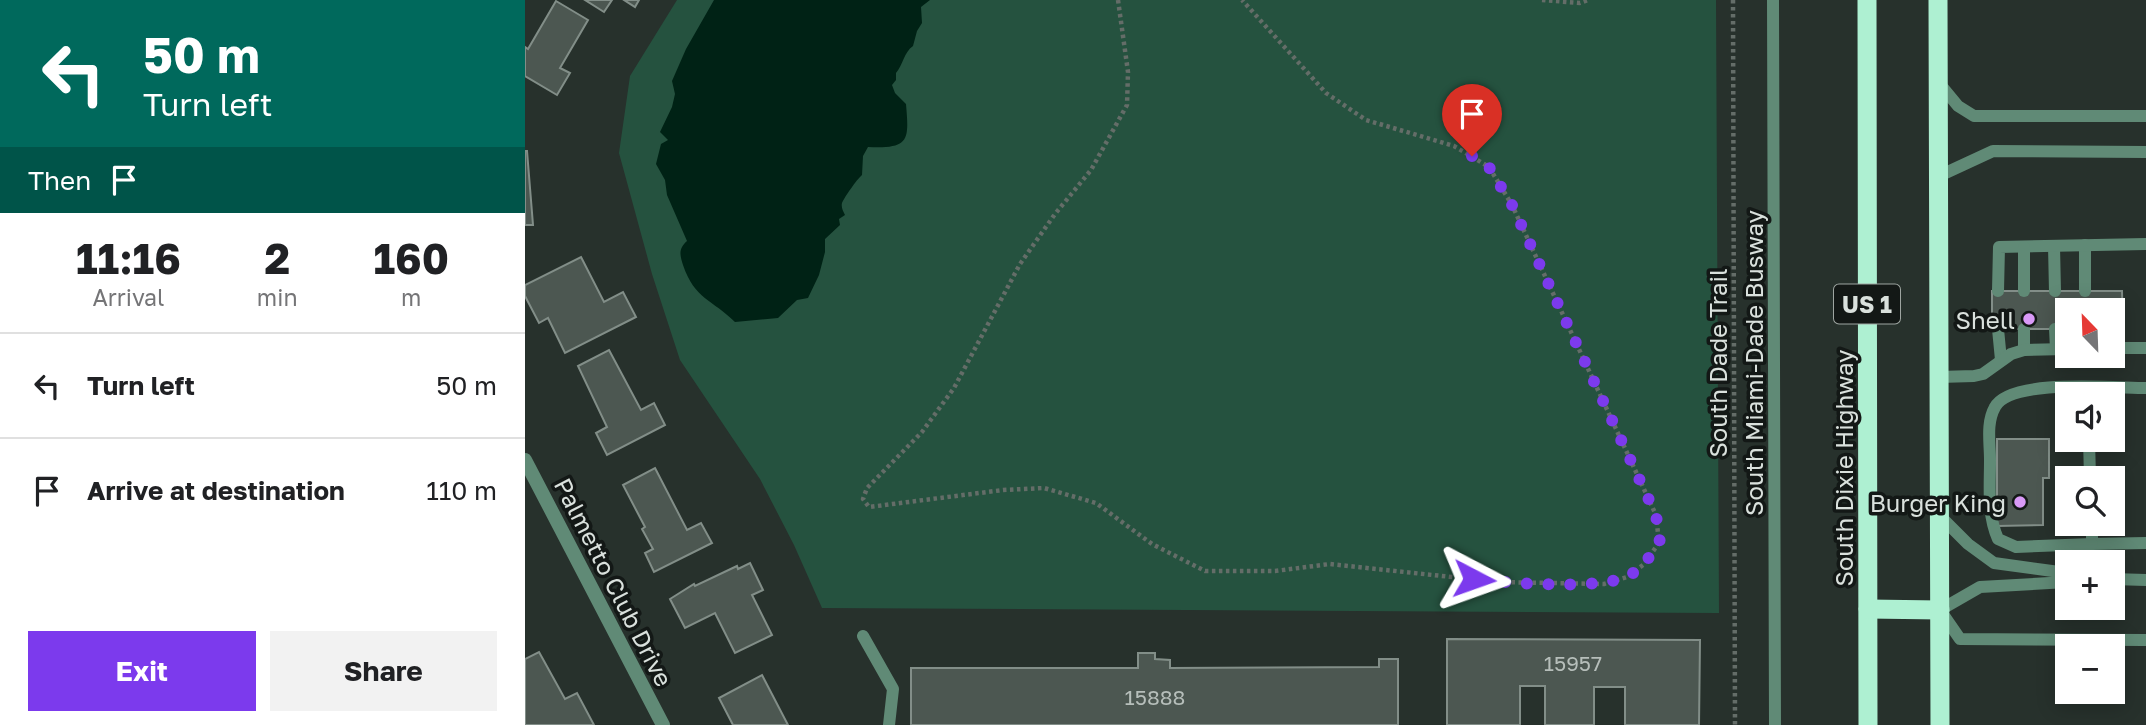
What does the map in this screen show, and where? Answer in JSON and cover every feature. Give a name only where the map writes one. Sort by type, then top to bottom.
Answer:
[{"type":"highway","name":"South Dixie Highway","points":[[1867,0],[1868,725]]},
{"type":"highway","points":[[1938,0],[1940,725]]},
{"type":"highway","points":[[1868,609],[1940,610]]},
{"type":"street","name":"Palmetto Club Drive","points":[[525,460],[663,725]]},
{"type":"lane","name":"South Miami-Dade Busway","points":[[1773,0],[1775,725]]},
{"type":"lane","points":[[1939,83],[1958,106],[1974,116],[2146,116]]},
{"type":"lane","points":[[1939,176],[1993,151],[2146,152]]},
{"type":"lane","points":[[1998,291],[1999,247],[2146,244]]},
{"type":"lane","points":[[2085,245],[2085,291]]},
{"type":"lane","points":[[2054,246],[2055,291]]},
{"type":"lane","points":[[2024,247],[2024,291]]},
{"type":"lane","points":[[1998,329],[2001,360]]},
{"type":"lane","points":[[2024,329],[2024,350]]},
{"type":"lane","points":[[2125,348],[2146,348]]},
{"type":"lane","points":[[1939,377],[1975,376],[2024,350],[2055,349]]},
{"type":"lane","points":[[2055,389],[2035,387],[2013,392],[1996,404],[1989,422],[1990,522],[1998,539],[2016,547],[2146,543]]},
{"type":"lane","points":[[2125,389],[2146,388]]},
{"type":"lane","points":[[1940,515],[1968,544],[1994,563],[2055,571]]},
{"type":"lane","points":[[2092,536],[2092,544]]},
{"type":"lane","points":[[2125,579],[2146,580]]},
{"type":"lane","points":[[2055,583],[1980,587],[1940,610],[1960,639],[2146,640]]},
{"type":"lane","points":[[863,636],[893,689],[889,725]]},
{"type":"path","points":[[1118,0],[1128,72],[1127,105],[1091,170],[1055,214],[1020,264],[954,388],[922,432],[867,488],[863,499],[869,507],[1003,490],[1044,488],[1096,503],[1152,544],[1205,571],[1275,571],[1330,564],[1498,582],[1604,584],[1627,577],[1643,565],[1660,543],[1656,515],[1512,205],[1489,167],[1454,146],[1366,120],[1326,93],[1242,0]]},
{"type":"path","points":[[1542,0],[1580,3],[1588,0]]},
{"type":"path","name":"South Dade Trail","points":[[1733,0],[1735,725]]},
{"type":"shaded area","points":[[677,0],[1716,0],[1719,613],[822,608],[760,479],[680,360],[652,274],[619,153],[630,76]]},
{"type":"shaded area","points":[[714,0],[930,0],[921,7],[922,23],[892,85],[895,93],[906,104],[907,126],[904,140],[892,146],[868,147],[863,156],[862,175],[842,203],[845,215],[839,219],[840,225],[825,239],[825,252],[819,275],[808,298],[797,300],[778,318],[735,322],[693,285],[681,255],[681,249],[687,241],[667,195],[665,180],[656,164],[661,144],[668,140],[660,132],[672,107],[675,94],[672,81],[686,49]]},
{"type":"building","points":[[585,0],[612,0],[604,12]]},
{"type":"building","points":[[624,0],[639,0],[635,7]]},
{"type":"building","points":[[556,1],[588,20],[560,68],[570,73],[557,95],[525,76],[525,47],[528,49]]},
{"type":"building","points":[[527,151],[533,225],[525,225]]},
{"type":"building","points":[[581,257],[604,302],[623,292],[636,317],[565,353],[548,318],[539,323],[525,296],[525,285]]},
{"type":"building","name":"Shell","points":[[1992,291],[2122,291],[2122,298],[2055,298],[2055,329],[1992,329]]},
{"type":"building","points":[[609,350],[641,410],[654,403],[665,425],[607,455],[596,433],[607,427],[578,366]]},
{"type":"building","name":"Burger King","points":[[1997,439],[2049,439],[2049,478],[2043,478],[2043,525],[1997,526]]},
{"type":"building","points":[[655,468],[687,530],[701,523],[712,543],[654,572],[645,553],[653,549],[623,485]]},
{"type":"building","points":[[750,563],[763,590],[752,595],[772,635],[735,653],[715,613],[685,628],[670,599],[694,584],[695,586],[737,566],[738,569]]},
{"type":"building","points":[[1447,639],[1700,640],[1699,725],[1625,725],[1625,687],[1594,687],[1594,725],[1545,725],[1545,686],[1520,686],[1520,725],[1447,725]]},
{"type":"building","points":[[539,652],[565,699],[577,693],[594,725],[525,725],[525,659]]},
{"type":"building","points":[[1138,653],[1155,653],[1155,659],[1170,660],[1170,668],[1379,667],[1379,659],[1398,659],[1398,725],[911,725],[911,668],[1138,668]]},
{"type":"building","points":[[762,675],[788,725],[733,725],[719,698]]},
{"type":"place","name":"Shell","points":[[2029,319]]},
{"type":"place","name":"Burger King","points":[[2020,502]]},
{"type":"route","points":[[1472,156],[1489,167],[1512,205],[1656,515],[1660,543],[1643,565],[1627,577],[1604,584],[1474,579]]}]
